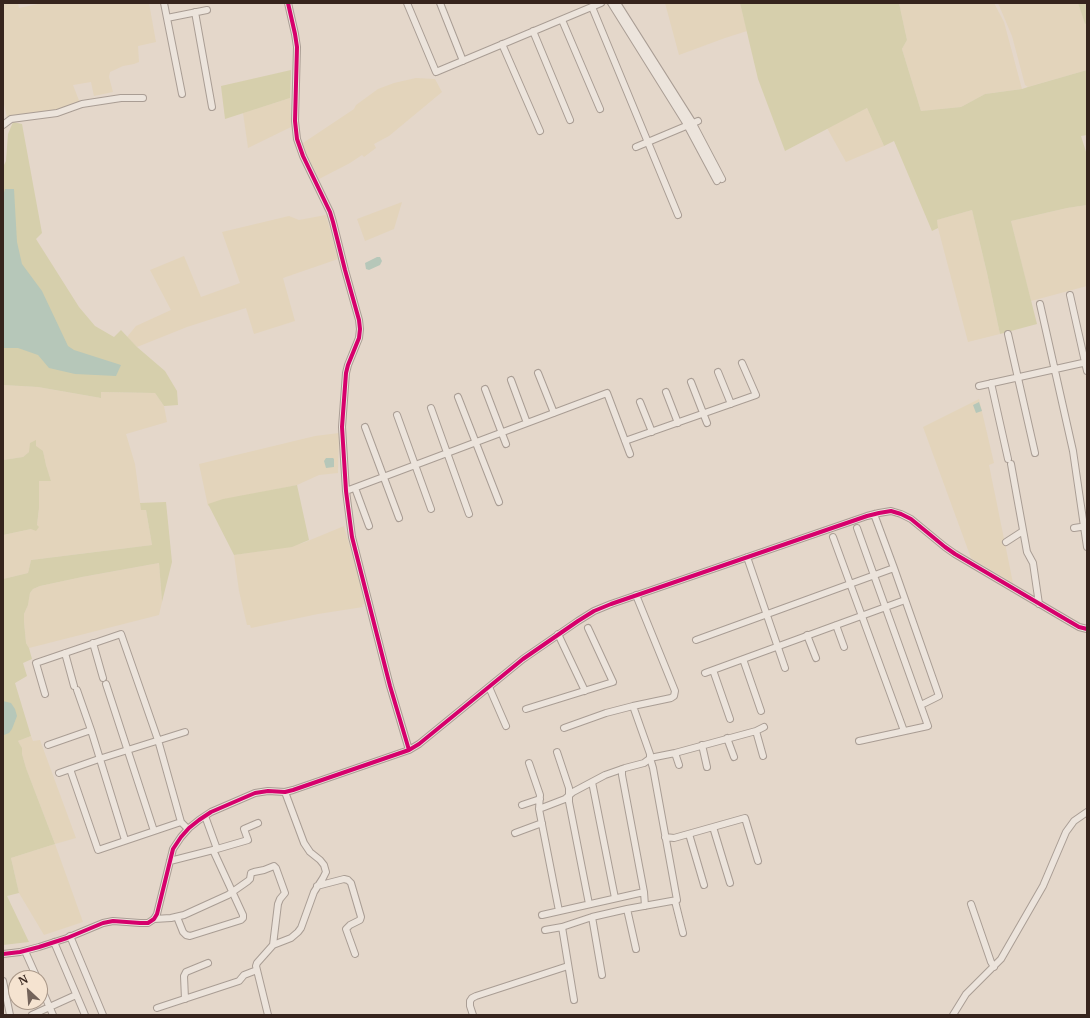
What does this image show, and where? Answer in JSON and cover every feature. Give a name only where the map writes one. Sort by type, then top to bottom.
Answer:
[{"type":"street","points":[[164,3],[182,94]]},
{"type":"street","points":[[288,3],[297,47],[295,121],[297,139],[303,156],[330,212],[359,320],[360,330],[346,373],[342,427],[346,491],[352,537],[390,686],[409,750]]},
{"type":"street","points":[[407,3],[436,72],[601,3]]},
{"type":"street","points":[[440,3],[464,61]]},
{"type":"street","points":[[611,3],[693,123]]},
{"type":"street","points":[[617,3],[693,123],[720,180]]},
{"type":"street","points":[[592,7],[678,216]]},
{"type":"street","points":[[167,18],[207,10]]},
{"type":"street","points":[[195,12],[212,107]]},
{"type":"street","points":[[562,20],[600,108]]},
{"type":"street","points":[[533,32],[570,120]]},
{"type":"street","points":[[502,44],[540,131]]},
{"type":"street","points":[[3,125],[11,119],[57,113],[82,104],[121,98],[143,98]]},
{"type":"street","points":[[636,147],[693,123]]},
{"type":"street","points":[[1070,295],[1087,371]]},
{"type":"street","points":[[1040,304],[1073,451],[1086,526],[1087,547]]},
{"type":"street","points":[[1008,334],[1035,453]]},
{"type":"street","points":[[979,386],[1086,362]]},
{"type":"street","points":[[625,441],[756,395],[742,363]]},
{"type":"street","points":[[718,372],[731,404]]},
{"type":"street","points":[[538,373],[554,413]]},
{"type":"street","points":[[511,380],[527,423]]},
{"type":"street","points":[[691,382],[707,423]]},
{"type":"street","points":[[991,383],[1010,462],[1027,552],[1033,563],[1039,604]]},
{"type":"street","points":[[485,389],[506,444]]},
{"type":"street","points":[[666,392],[678,422]]},
{"type":"street","points":[[346,491],[607,393],[630,454]]},
{"type":"street","points":[[458,397],[499,502]]},
{"type":"street","points":[[640,402],[652,432]]},
{"type":"street","points":[[431,408],[469,514]]},
{"type":"street","points":[[397,415],[431,509]]},
{"type":"street","points":[[365,427],[399,518]]},
{"type":"street","points":[[355,488],[369,526]]},
{"type":"street","points":[[3,954],[25,951],[54,942],[103,923],[113,921],[148,923],[154,919],[157,914],[173,849],[188,829],[199,820],[212,812],[255,793],[268,791],[285,792],[409,750],[419,744],[523,659],[558,634],[594,612],[636,595],[874,514],[891,511],[911,519],[955,554],[1079,627],[1087,629]]},
{"type":"street","points":[[874,514],[939,696],[921,705]]},
{"type":"street","points":[[1074,528],[1086,526]]},
{"type":"street","points":[[857,528],[928,726],[859,741]]},
{"type":"street","points":[[1006,542],[1023,531]]},
{"type":"street","points":[[833,537],[904,731]]},
{"type":"street","points":[[747,557],[786,668]]},
{"type":"street","points":[[696,640],[894,568]]},
{"type":"street","points":[[564,728],[633,706],[672,698],[675,694],[636,595]]},
{"type":"street","points":[[705,672],[905,600]]},
{"type":"street","points":[[836,625],[844,647]]},
{"type":"street","points":[[526,708],[613,682],[588,628]]},
{"type":"street","points":[[45,694],[36,663],[121,634],[158,740],[181,822],[188,829]]},
{"type":"street","points":[[558,634],[585,691]]},
{"type":"street","points":[[807,635],[816,658]]},
{"type":"street","points":[[93,643],[154,831]]},
{"type":"street","points":[[65,653],[91,730],[125,840]]},
{"type":"street","points":[[743,659],[761,711]]},
{"type":"street","points":[[713,670],[730,719]]},
{"type":"street","points":[[489,687],[506,726]]},
{"type":"street","points":[[633,706],[650,754],[677,900],[675,901],[683,933]]},
{"type":"street","points":[[539,809],[565,799],[573,792],[606,775],[644,763],[650,758],[675,753],[756,731],[764,727]]},
{"type":"street","points":[[48,745],[91,730]]},
{"type":"street","points":[[756,731],[763,756]]},
{"type":"street","points":[[59,773],[185,732]]},
{"type":"street","points":[[727,738],[734,757]]},
{"type":"street","points":[[702,745],[707,767]]},
{"type":"street","points":[[557,752],[569,788],[569,802],[589,904]]},
{"type":"street","points":[[675,753],[679,765]]},
{"type":"street","points":[[529,763],[540,795],[539,809],[559,911]]},
{"type":"street","points":[[70,769],[98,850],[181,822]]},
{"type":"street","points":[[622,769],[623,783],[644,892],[645,906]]},
{"type":"street","points":[[592,782],[615,898]]},
{"type":"street","points":[[268,1015],[257,970],[257,963],[273,945],[291,938],[298,932],[301,928],[317,886],[326,872],[324,864],[310,852],[304,843],[285,792]]},
{"type":"street","points":[[522,805],[540,799]]},
{"type":"street","points":[[953,1015],[966,994],[1001,959],[1043,886],[1066,832],[1074,821],[1087,812]]},
{"type":"street","points":[[177,917],[183,932],[190,936],[241,920],[244,915],[232,892],[215,850],[205,816]]},
{"type":"street","points":[[665,837],[674,838],[745,818],[758,861]]},
{"type":"street","points":[[170,861],[248,840],[244,829],[258,823]]},
{"type":"street","points":[[515,833],[542,823]]},
{"type":"street","points":[[713,828],[730,883]]},
{"type":"street","points":[[689,834],[704,885]]},
{"type":"street","points":[[154,919],[184,915],[228,895],[248,881],[251,873],[274,866],[285,893],[278,904],[273,945]]},
{"type":"street","points":[[317,886],[344,878],[351,883],[361,917],[360,920],[350,925],[346,929],[354,954]]},
{"type":"street","points":[[542,915],[644,892]]},
{"type":"street","points":[[545,930],[562,927],[592,917],[627,909],[675,901]]},
{"type":"street","points":[[972,904],[994,967]]},
{"type":"street","points":[[627,909],[636,949]]},
{"type":"street","points":[[592,917],[602,975]]},
{"type":"street","points":[[562,927],[574,1000]]},
{"type":"street","points":[[70,936],[103,1015]]},
{"type":"street","points":[[54,942],[85,1015]]},
{"type":"street","points":[[25,951],[33,970]]},
{"type":"street","points":[[185,999],[184,976],[186,972],[208,963]]},
{"type":"street","points":[[473,1015],[470,1006],[470,1001],[472,998],[568,966]]},
{"type":"street","points":[[157,1008],[239,981],[244,975],[257,970]]},
{"type":"street","points":[[3,981],[10,1015]]},
{"type":"street","points":[[32,1015],[76,995]]},
{"type":"street","points":[[48,1003],[53,1015]]},
{"type":"shaded area","points":[[3,3],[18,3],[19,8],[43,3],[149,3],[156,42],[138,46],[139,62],[123,66],[110,72],[109,77],[113,92],[94,96],[91,82],[73,85],[80,103],[40,114],[14,115],[7,118],[3,99]]},
{"type":"shaded area","points":[[665,3],[740,3],[747,31],[679,55]]},
{"type":"shaded area","points":[[740,3],[899,3],[907,40],[902,49],[921,111],[961,107],[985,94],[1022,89],[1087,70],[1087,135],[1081,136],[1087,155],[1087,205],[1011,221],[1037,324],[1000,334],[972,210],[937,220],[938,228],[932,231],[894,141],[884,146],[867,108],[785,151],[758,79]]},
{"type":"shaded area","points":[[899,3],[994,3],[1004,22],[1022,89],[985,94],[961,107],[921,111],[902,49],[907,40]]},
{"type":"shaded area","points":[[998,3],[1078,3],[1085,24],[1087,23],[1087,70],[1028,87],[1025,85],[1012,36]]},
{"type":"shaded area","points":[[1078,3],[1087,3],[1087,23],[1085,24]]},
{"type":"shaded area","points":[[291,70],[290,98],[225,119],[221,86]]},
{"type":"shaded area","points":[[416,78],[435,79],[442,92],[389,136],[374,144],[376,148],[364,157],[362,155],[319,179],[306,153],[303,143],[354,109],[356,105],[378,89],[394,83]]},
{"type":"shaded area","points":[[290,98],[291,127],[248,148],[243,113]]},
{"type":"shaded area","points":[[867,108],[884,146],[846,162],[827,128]]},
{"type":"shaded area","points":[[13,122],[22,124],[42,233],[36,239],[79,307],[95,326],[114,337],[121,330],[137,347],[165,371],[177,391],[178,405],[164,406],[155,393],[101,392],[101,398],[38,387],[3,385],[3,167],[6,161],[8,134]]},
{"type":"shaded area","points":[[5,189],[14,189],[17,242],[22,264],[42,291],[68,346],[74,350],[121,365],[116,376],[75,374],[49,368],[38,355],[18,348],[3,348],[3,196]]},
{"type":"shaded area","points":[[402,202],[394,229],[365,241],[357,219]]},
{"type":"shaded area","points":[[1087,205],[1087,286],[1031,301],[1011,221]]},
{"type":"shaded area","points":[[972,210],[1000,334],[968,342],[937,220]]},
{"type":"shaded area","points":[[326,215],[338,259],[283,278],[295,321],[254,334],[246,308],[187,327],[137,347],[127,337],[136,326],[171,310],[150,270],[184,256],[201,297],[240,283],[222,232],[289,216],[299,220]]},
{"type":"shaded area","points":[[380,257],[382,261],[380,265],[369,270],[366,269],[365,263]]},
{"type":"shaded area","points":[[3,385],[38,387],[101,398],[100,392],[155,393],[164,406],[167,422],[126,434],[135,464],[141,509],[146,510],[152,545],[31,560],[28,573],[3,579],[3,535],[31,529],[37,525],[39,508],[39,481],[51,481],[43,451],[29,452],[23,457],[3,460]]},
{"type":"shaded area","points":[[979,399],[994,463],[989,465],[1013,583],[971,558],[923,427]]},
{"type":"shaded area","points":[[979,402],[982,411],[976,413],[973,405]]},
{"type":"shaded area","points":[[339,433],[338,473],[319,475],[297,485],[218,501],[208,506],[199,464],[315,436]]},
{"type":"shaded area","points":[[36,440],[36,446],[43,451],[51,481],[39,481],[39,508],[37,525],[39,527],[36,531],[31,529],[3,535],[3,460],[23,457],[29,452],[30,443]]},
{"type":"shaded area","points":[[326,458],[334,459],[334,467],[326,468],[324,461]]},
{"type":"shaded area","points":[[297,485],[309,540],[292,547],[234,555],[208,504],[223,499]]},
{"type":"shaded area","points":[[166,502],[172,562],[162,602],[159,563],[40,586],[33,589],[30,593],[28,605],[24,614],[24,622],[26,643],[32,659],[23,663],[27,676],[15,683],[31,736],[18,741],[22,748],[26,768],[55,844],[11,858],[19,893],[7,896],[29,942],[3,945],[3,579],[28,573],[31,560],[152,545],[146,510],[141,510],[140,503]]},
{"type":"shaded area","points":[[344,526],[365,604],[362,605],[363,607],[318,614],[251,628],[250,625],[247,625],[239,591],[234,555],[303,543]]},
{"type":"shaded area","points":[[159,563],[162,602],[159,615],[29,648],[26,643],[24,614],[28,605],[30,593],[33,589],[40,586],[82,577]]},
{"type":"shaded area","points":[[3,701],[11,703],[17,716],[12,729],[9,733],[4,735],[3,735]]},
{"type":"shaded area","points":[[31,736],[33,741],[40,740],[76,838],[55,844],[26,768],[22,748],[18,741]]},
{"type":"shaded area","points":[[55,844],[83,922],[44,935],[19,893],[11,858]]},
{"type":"cycle path","points":[[288,3],[297,47],[295,121],[297,139],[303,156],[330,212],[359,320],[359,338],[346,373],[342,427],[346,491],[352,537],[390,686],[409,750]]},
{"type":"cycle path","points":[[3,954],[20,952],[39,947],[67,938],[103,923],[113,921],[148,923],[154,919],[157,914],[173,849],[189,828],[199,820],[211,812],[255,793],[268,791],[285,792],[293,790],[409,750],[419,744],[523,659],[594,611],[867,516],[891,511],[911,519],[955,554],[1079,627],[1087,629]]}]
